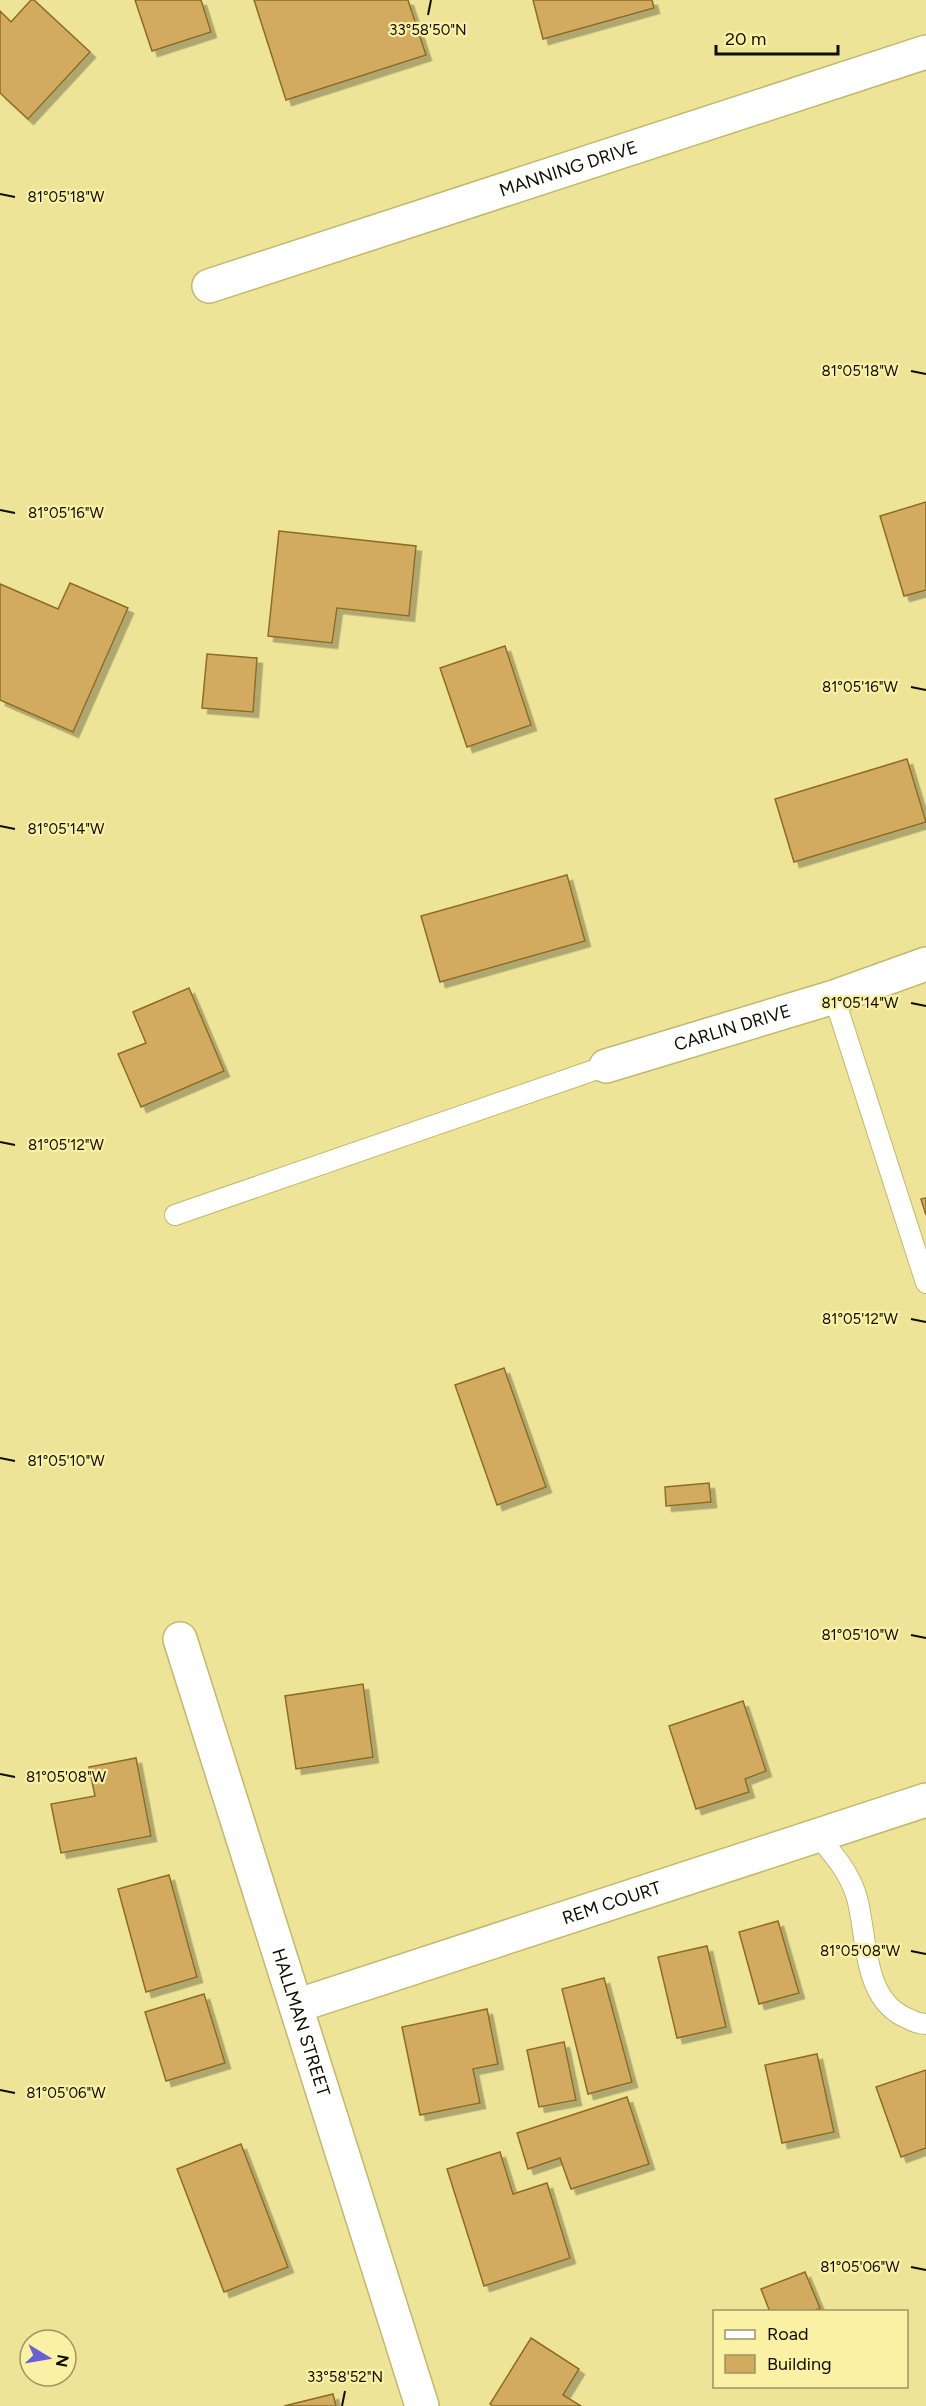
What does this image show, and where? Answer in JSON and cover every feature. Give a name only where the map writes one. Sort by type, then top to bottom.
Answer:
[{"type":"street","name":"MANNING DRIVE","points":[[209,286],[926,52]]},
{"type":"street","name":"CARLIN DRIVE","points":[[606,1066],[834,997],[926,964]]},
{"type":"street","name":"HALLMAN STREET","points":[[180,1639],[422,2406]]},
{"type":"street","name":"REM COURT","points":[[296,2006],[926,1800]]},
{"type":"lane","points":[[834,997],[926,1283]]},
{"type":"lane","points":[[175,1215],[606,1066]]},
{"type":"lane","points":[[818,1836],[846,1869],[857,1897],[871,1971],[879,1995],[895,2014],[922,2025],[926,2024]]},
{"type":"building","points":[[31,0],[34,0],[90,52],[28,119],[0,93],[0,11],[11,22]]},
{"type":"building","points":[[135,0],[201,0],[211,32],[152,51]]},
{"type":"building","points":[[254,0],[408,0],[426,55],[286,100]]},
{"type":"building","points":[[533,0],[652,0],[654,8],[543,39]]},
{"type":"building","points":[[926,502],[926,590],[904,596],[880,516]]},
{"type":"building","points":[[279,531],[416,546],[409,616],[337,608],[332,643],[268,636]]},
{"type":"building","points":[[70,583],[128,608],[73,732],[0,700],[0,584],[58,609]]},
{"type":"building","points":[[505,646],[531,725],[467,747],[440,668]]},
{"type":"building","points":[[207,654],[257,658],[253,712],[202,708]]},
{"type":"building","points":[[907,759],[926,822],[794,862],[775,799]]},
{"type":"building","points":[[567,875],[585,941],[440,982],[421,916]]},
{"type":"building","points":[[189,988],[224,1071],[141,1107],[118,1054],[146,1043],[133,1012]]},
{"type":"building","points":[[926,1198],[926,1215],[921,1199]]},
{"type":"building","points":[[504,1368],[546,1487],[497,1505],[455,1385]]},
{"type":"building","points":[[709,1483],[711,1502],[666,1506],[665,1487]]},
{"type":"building","points":[[363,1684],[373,1757],[296,1769],[285,1696]]},
{"type":"building","points":[[743,1701],[766,1771],[745,1779],[749,1792],[696,1809],[669,1726]]},
{"type":"building","points":[[136,1758],[151,1836],[61,1853],[51,1804],[95,1796],[89,1767]]},
{"type":"building","points":[[169,1875],[197,1977],[146,1992],[118,1889]]},
{"type":"building","points":[[778,1921],[799,1993],[759,2004],[739,1932]]},
{"type":"building","points":[[707,1946],[726,2027],[677,2038],[658,1957]]},
{"type":"building","points":[[604,1978],[632,2082],[588,2094],[562,1989]]},
{"type":"building","points":[[204,1994],[225,2063],[166,2081],[145,2012]]},
{"type":"building","points":[[487,2009],[498,2064],[473,2069],[480,2103],[420,2115],[402,2027]]},
{"type":"building","points":[[564,2042],[576,2100],[539,2107],[527,2050]]},
{"type":"building","points":[[817,2054],[834,2132],[782,2143],[765,2065]]},
{"type":"building","points":[[926,2070],[926,2148],[901,2157],[876,2087]]},
{"type":"building","points":[[627,2097],[649,2164],[571,2189],[560,2158],[528,2169],[517,2133]]},
{"type":"building","points":[[241,2144],[288,2267],[224,2292],[177,2169]]},
{"type":"building","points":[[500,2152],[513,2194],[547,2183],[570,2258],[484,2286],[447,2169]]},
{"type":"building","points":[[805,2272],[820,2308],[816,2310],[769,2310],[761,2289]]},
{"type":"building","points":[[531,2338],[579,2369],[563,2395],[581,2406],[493,2406],[490,2404]]},
{"type":"building","points":[[333,2394],[336,2406],[284,2406]]}]
